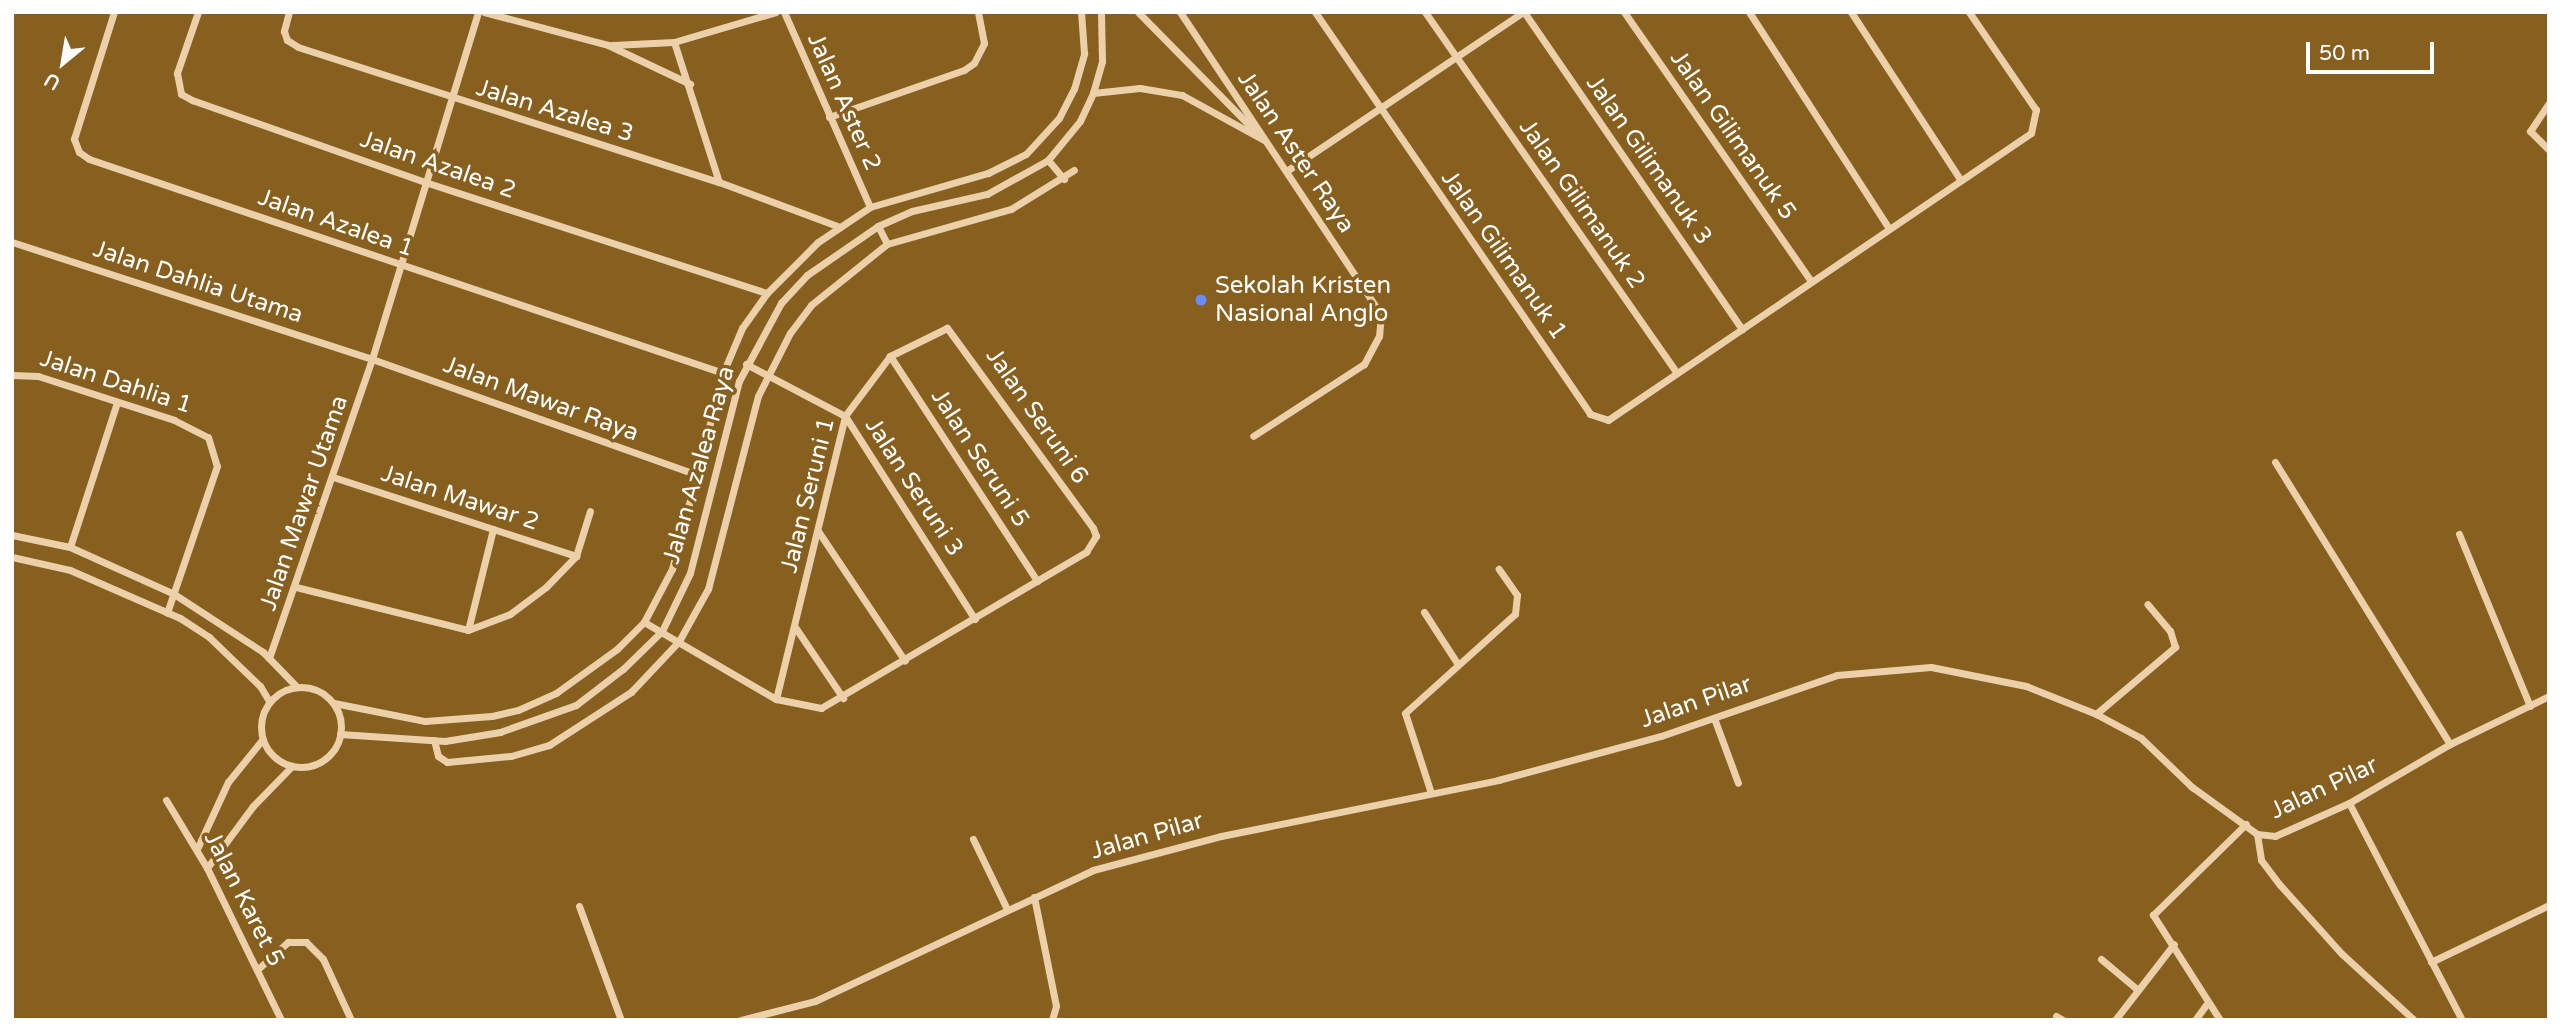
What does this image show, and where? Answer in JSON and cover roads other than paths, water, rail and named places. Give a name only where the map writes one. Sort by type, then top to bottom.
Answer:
[{"type":"street","name":"Jalan Azalea 1","points":[[114,12],[74,139],[79,152],[401,266],[723,373]]},
{"type":"street","name":"Jalan Azalea 2","points":[[198,12],[177,72],[181,94],[428,183],[767,292]]},
{"type":"street","name":"Jalan Azalea 3","points":[[289,12],[284,31],[287,40],[298,47],[453,100],[719,182],[839,227]]},
{"type":"street","name":"Jalan Mawar Utama","points":[[269,658],[296,587],[372,359],[481,12]]},
{"type":"street","points":[[481,12],[608,45],[690,84]]},
{"type":"street","points":[[608,45],[674,42],[776,12]]},
{"type":"street","name":"Jalan Aster 2","points":[[784,12],[870,207]]},
{"type":"street","points":[[829,117],[964,70],[974,63],[984,43],[978,12]]},
{"type":"street","name":"Jalan Azalea Raya","points":[[334,703],[425,721],[519,710],[589,674],[645,622],[672,569],[723,373],[742,328],[767,292],[818,242],[870,207],[988,173],[1027,154],[1059,118],[1074,89],[1084,52],[1081,12]]},
{"type":"street","name":"Jalan Azalea Raya","points":[[340,734],[434,740],[500,732],[557,714],[603,687],[663,631],[697,554],[747,363],[757,340],[797,285],[878,226],[912,211],[987,194],[1048,160],[1080,121],[1093,93],[1102,61],[1101,12]]},
{"type":"street","points":[[1138,12],[1264,141]]},
{"type":"street","name":"Jalan Aster Raya","points":[[1180,12],[1381,314],[1379,336],[1364,364],[1253,436]]},
{"type":"street","name":"Jalan Gilimanuk 1","points":[[1315,12],[1590,414],[1608,420],[1677,373]]},
{"type":"street","name":"Jalan Gilimanuk 2","points":[[1425,12],[1677,373]]},
{"type":"street","points":[[1287,170],[1523,12]]},
{"type":"street","name":"Jalan Gilimanuk 3","points":[[1523,12],[1742,329]]},
{"type":"street","name":"Jalan Gilimanuk 5","points":[[1624,12],[1810,280]]},
{"type":"street","points":[[1749,12],[1889,228]]},
{"type":"street","points":[[1851,12],[1960,179]]},
{"type":"street","points":[[1677,373],[1810,280],[2031,133],[2036,122],[2036,110],[1969,12]]},
{"type":"street","points":[[674,42],[690,84],[719,182]]},
{"type":"street","points":[[1093,93],[1140,88],[1182,95],[1264,141]]},
{"type":"street","points":[[2549,103],[2530,131],[2549,150]]},
{"type":"street","points":[[1048,160],[1064,179]]},
{"type":"street","points":[[434,740],[438,756],[447,762],[511,756],[549,745],[631,692],[679,640],[708,589],[767,374],[811,305],[887,244],[1011,209],[1064,179],[1074,170]]},
{"type":"street","points":[[878,226],[887,244]]},
{"type":"street","name":"Jalan Dahlia Utama","points":[[12,242],[372,359]]},
{"type":"street","name":"Jalan Seruni 1","points":[[776,699],[845,416],[890,356],[938,329]]},
{"type":"street","name":"Jalan Seruni 6","points":[[938,329],[954,333],[1096,536],[1086,552],[1037,581]]},
{"type":"street","name":"Jalan Seruni 5","points":[[890,356],[1037,581]]},
{"type":"street","name":"Jalan Mawar Raya","points":[[372,359],[697,475]]},
{"type":"street","name":"Jalan Seruni 3","points":[[747,363],[845,416],[975,619]]},
{"type":"street","name":"Jalan Dahlia 1","points":[[12,375],[31,374],[196,428],[215,449],[217,466],[167,613]]},
{"type":"street","points":[[70,547],[117,402]]},
{"type":"street","points":[[2275,462],[2450,744]]},
{"type":"street","name":"Jalan Mawar 2","points":[[333,477],[576,556]]},
{"type":"street","points":[[296,587],[468,630],[529,601],[576,556],[590,511]]},
{"type":"street","points":[[468,630],[493,529]]},
{"type":"street","points":[[818,531],[905,661]]},
{"type":"street","points":[[2459,534],[2530,706]]},
{"type":"street","points":[[12,535],[70,547],[174,594],[269,658],[296,686],[317,690],[334,703],[340,734],[323,760],[292,766],[253,806],[207,868]]},
{"type":"street","points":[[12,556],[70,570],[167,613],[209,636],[260,687],[269,701]]},
{"type":"street","points":[[1431,793],[1405,713],[1457,663],[1515,614],[1517,595],[1499,569]]},
{"type":"street","points":[[645,622],[776,699],[821,708],[843,698],[1037,581]]},
{"type":"street","points":[[2096,714],[2175,647],[2170,631],[2147,604]]},
{"type":"street","points":[[1424,612],[1457,663]]},
{"type":"street","points":[[795,627],[843,698]]},
{"type":"street","name":"Jalan Pilar","points":[[741,1020],[814,1000],[914,957],[1007,909],[1093,870],[1208,839],[1431,793],[1661,736],[1837,675],[1931,667],[2026,686],[2096,714],[2141,738],[2192,787],[2257,834],[2275,836],[2349,803],[2450,744],[2549,696]]},
{"type":"street","points":[[292,766],[274,757],[262,740],[261,719],[269,701],[296,686]]},
{"type":"street","points":[[1714,718],[1738,783]]},
{"type":"street","points":[[197,849],[228,782],[262,740]]},
{"type":"street","name":"Jalan Karet 5","points":[[166,800],[207,868],[259,968],[281,1020]]},
{"type":"street","points":[[2349,803],[2462,1020]]},
{"type":"street","points":[[2220,1020],[2206,1005],[2174,944],[2153,915],[2246,824]]},
{"type":"street","points":[[2257,834],[2261,860],[2280,885],[2342,954],[2414,1020]]},
{"type":"street","points":[[973,839],[1007,909]]},
{"type":"street","points":[[1034,897],[1056,1006],[1052,1020]]},
{"type":"street","points":[[2431,962],[2549,905]]},
{"type":"street","points":[[579,906],[621,1020]]},
{"type":"street","points":[[259,968],[288,942],[306,942],[323,959],[351,1020]]},
{"type":"street","points":[[2115,1020],[2174,944]]},
{"type":"street","points":[[2101,959],[2138,990]]},
{"type":"street","points":[[2195,1020],[2206,1005]]},
{"type":"place","name":"Sekolah Kristen Nasional Anglo","points":[[1201,300]]}]
